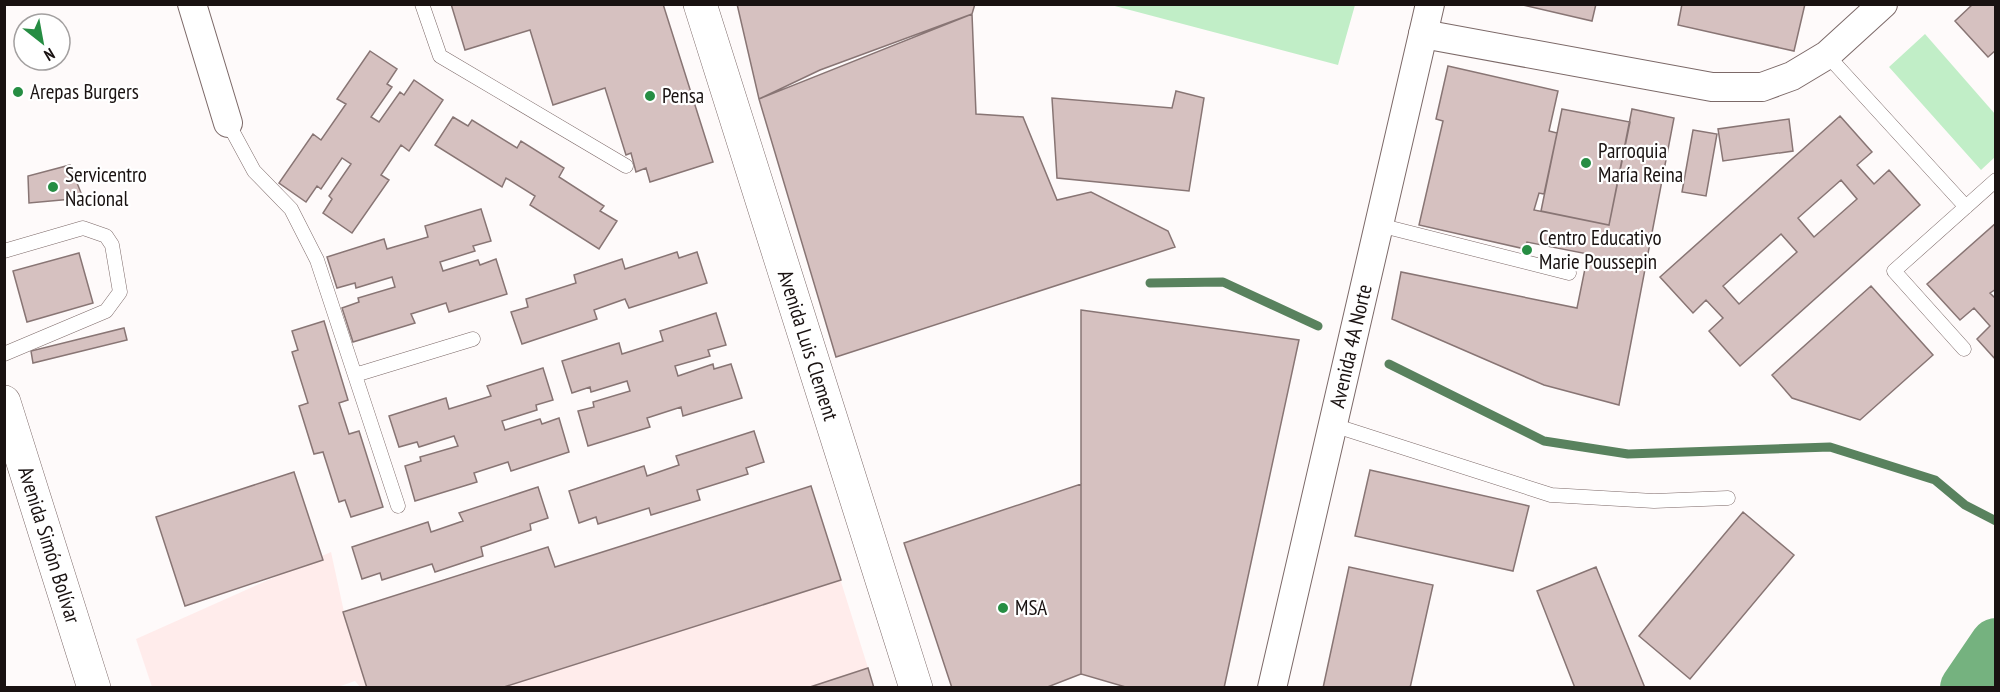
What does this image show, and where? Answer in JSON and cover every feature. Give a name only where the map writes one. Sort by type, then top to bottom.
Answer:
[{"type":"main road","name":"Avenida Luis Clement","points":[[700,4],[916,687]]},
{"type":"main road","name":"Avenida Simón Bolívar","points":[[4,402],[94,687]]},
{"type":"street","points":[[192,4],[228,123]]},
{"type":"street","name":"Avenida 4A Norte","points":[[1272,687],[1430,4]]},
{"type":"street","points":[[1423,34],[1712,87],[1762,87],[1792,76],[1827,55],[1883,4]]},
{"type":"lane","points":[[422,4],[440,56],[626,166]]},
{"type":"lane","points":[[1827,55],[1966,207]]},
{"type":"lane","points":[[228,123],[254,171],[291,209],[317,260],[398,506]]},
{"type":"lane","points":[[1964,350],[1894,271],[1995,180]]},
{"type":"lane","points":[[1379,225],[1569,273]]},
{"type":"lane","points":[[4,251],[84,228],[106,236],[112,244],[120,292],[106,311],[4,354]]},
{"type":"lane","points":[[355,375],[473,339]]},
{"type":"lane","points":[[1333,425],[1551,495],[1654,501],[1728,498]]},
{"type":"shaded area","points":[[811,486],[874,687],[361,688],[355,681],[335,688],[152,687],[136,639],[331,552],[344,612],[548,547],[555,567]]},
{"type":"green space","points":[[1355,4],[1338,65],[1111,5]]},
{"type":"green space","points":[[1925,34],[1995,114],[1995,157],[1981,170],[1889,67]]},
{"type":"building","name":"Pensa","points":[[451,4],[663,4],[713,162],[650,182],[646,168],[636,172],[631,153],[626,155],[605,88],[553,105],[530,30],[465,50]]},
{"type":"building","points":[[737,4],[975,4],[972,14],[820,70],[759,99]]},
{"type":"building","points":[[1519,4],[1596,4],[1592,21]]},
{"type":"building","points":[[1682,4],[1805,4],[1794,51],[1678,25]]},
{"type":"building","points":[[1973,4],[1996,4],[1996,50],[1988,57],[1955,21]]},
{"type":"building","points":[[972,14],[976,114],[1023,117],[1057,200],[1091,192],[1168,231],[1175,247],[836,357],[759,99]]},
{"type":"building","points":[[370,51],[397,69],[387,84],[392,87],[371,117],[379,122],[400,92],[404,95],[414,80],[443,100],[409,151],[401,145],[381,175],[389,180],[352,233],[323,213],[332,199],[329,196],[351,164],[342,158],[321,189],[317,186],[306,202],[279,183],[313,134],[321,140],[346,104],[337,99]]},
{"type":"building","name":"Centro Educativo Marie Poussepin","points":[[1448,66],[1558,91],[1549,131],[1557,133],[1544,194],[1539,193],[1534,210],[1609,225],[1632,109],[1674,118],[1619,405],[1544,385],[1392,319],[1401,272],[1577,308],[1588,254],[1527,242],[1525,249],[1419,225],[1443,121],[1436,119]]},
{"type":"building","points":[[1176,91],[1204,98],[1189,191],[1057,178],[1052,98],[1172,108]]},
{"type":"building","name":"Parroquia María Reina","points":[[1562,109],[1630,122],[1609,225],[1541,211]]},
{"type":"building","points":[[1840,116],[1872,152],[1857,165],[1874,184],[1889,170],[1920,205],[1740,366],[1709,331],[1723,318],[1706,300],[1693,313],[1660,277]],"holes":[[[1841,180],[1857,199],[1814,237],[1798,218]],[[1781,234],[1797,252],[1739,304],[1723,286]]]},
{"type":"building","points":[[453,117],[468,126],[472,120],[517,148],[521,141],[564,168],[559,177],[604,206],[600,211],[617,221],[599,249],[530,205],[535,196],[506,178],[502,187],[435,145]]},
{"type":"building","points":[[1789,119],[1793,151],[1723,161],[1718,129]]},
{"type":"building","points":[[1693,130],[1717,134],[1706,196],[1682,192]]},
{"type":"building","name":"Servicentro Nacional","points":[[70,165],[83,198],[29,203],[28,176]]},
{"type":"building","points":[[481,209],[491,241],[473,246],[475,251],[440,262],[443,271],[478,260],[480,265],[496,259],[507,294],[449,312],[446,303],[411,314],[415,323],[353,342],[342,308],[359,302],[358,298],[395,287],[392,277],[356,288],[355,283],[337,288],[327,257],[384,239],[387,249],[428,237],[425,226]]},
{"type":"building","points":[[1996,223],[1996,289],[1990,293],[1996,299],[1996,360],[1977,339],[1990,326],[1974,308],[1960,320],[1927,284]]},
{"type":"building","points":[[677,252],[679,258],[697,252],[707,283],[629,308],[625,299],[594,310],[597,319],[522,344],[511,312],[528,307],[526,299],[576,283],[574,275],[622,259],[625,269]]},
{"type":"building","name":"Servicentro Nacional","points":[[79,253],[93,303],[27,322],[13,271]]},
{"type":"building","points":[[1871,286],[1933,355],[1860,420],[1792,398],[1772,375]]},
{"type":"building","points":[[1081,310],[1299,340],[1224,688],[1129,688],[1081,674]]},
{"type":"building","points":[[716,313],[726,345],[708,350],[710,356],[675,366],[678,376],[713,364],[714,369],[731,364],[742,398],[683,416],[681,407],[647,418],[650,427],[588,446],[578,411],[594,407],[593,402],[630,391],[627,381],[591,392],[590,387],[572,393],[562,361],[619,343],[622,354],[663,341],[660,331]]},
{"type":"building","points":[[324,321],[348,400],[339,403],[349,434],[359,431],[383,507],[351,517],[345,500],[339,502],[323,452],[314,454],[299,406],[308,403],[292,352],[298,350],[292,331]]},
{"type":"building","points":[[124,328],[127,340],[33,363],[31,351]]},
{"type":"building","points":[[543,368],[553,400],[536,405],[537,410],[502,421],[505,430],[540,419],[542,424],[559,418],[569,452],[511,471],[508,462],[474,473],[477,482],[415,501],[405,466],[421,461],[420,457],[458,446],[454,436],[419,447],[417,442],[399,447],[389,416],[446,398],[449,409],[491,396],[487,386]]},
{"type":"building","points":[[754,431],[764,462],[746,468],[748,474],[697,490],[700,500],[651,515],[649,508],[598,524],[596,517],[579,523],[569,491],[644,466],[647,476],[679,465],[676,456]]},
{"type":"building","points":[[1370,470],[1529,506],[1513,571],[1355,536]]},
{"type":"building","points":[[294,472],[323,560],[185,606],[156,517]]},
{"type":"building","name":"MSA","points":[[1081,484],[1081,674],[1045,688],[952,688],[904,543]]},
{"type":"building","points":[[811,486],[841,580],[501,688],[367,688],[343,612],[548,547],[555,567]]},
{"type":"building","points":[[538,487],[548,518],[530,524],[531,530],[481,547],[483,556],[435,572],[432,564],[382,580],[380,573],[362,579],[352,547],[428,522],[431,532],[463,521],[459,513]]},
{"type":"building","points":[[1743,512],[1794,555],[1690,679],[1639,636]]},
{"type":"building","points":[[1349,567],[1433,585],[1410,688],[1323,688]]},
{"type":"building","points":[[1596,567],[1645,688],[1575,688],[1537,591]]},
{"type":"building","points":[[868,668],[874,688],[807,688]]},
{"type":"waterway","points":[[1150,283],[1223,282],[1318,326]]},
{"type":"waterway","points":[[1389,364],[1544,441],[1628,454],[1830,447],[1935,480],[1965,505],[1996,521]]},
{"type":"waterway","points":[[1966,688],[1996,644]]},
{"type":"place","name":"Arepas Burgers","points":[[18,92]]},
{"type":"place","name":"Pensa","points":[[650,96]]},
{"type":"place","name":"Parroquia María Reina","points":[[1586,163]]},
{"type":"place","name":"Servicentro Nacional","points":[[53,187]]},
{"type":"place","name":"Centro Educativo Marie Poussepin","points":[[1527,250]]},
{"type":"place","name":"MSA","points":[[1003,608]]}]
